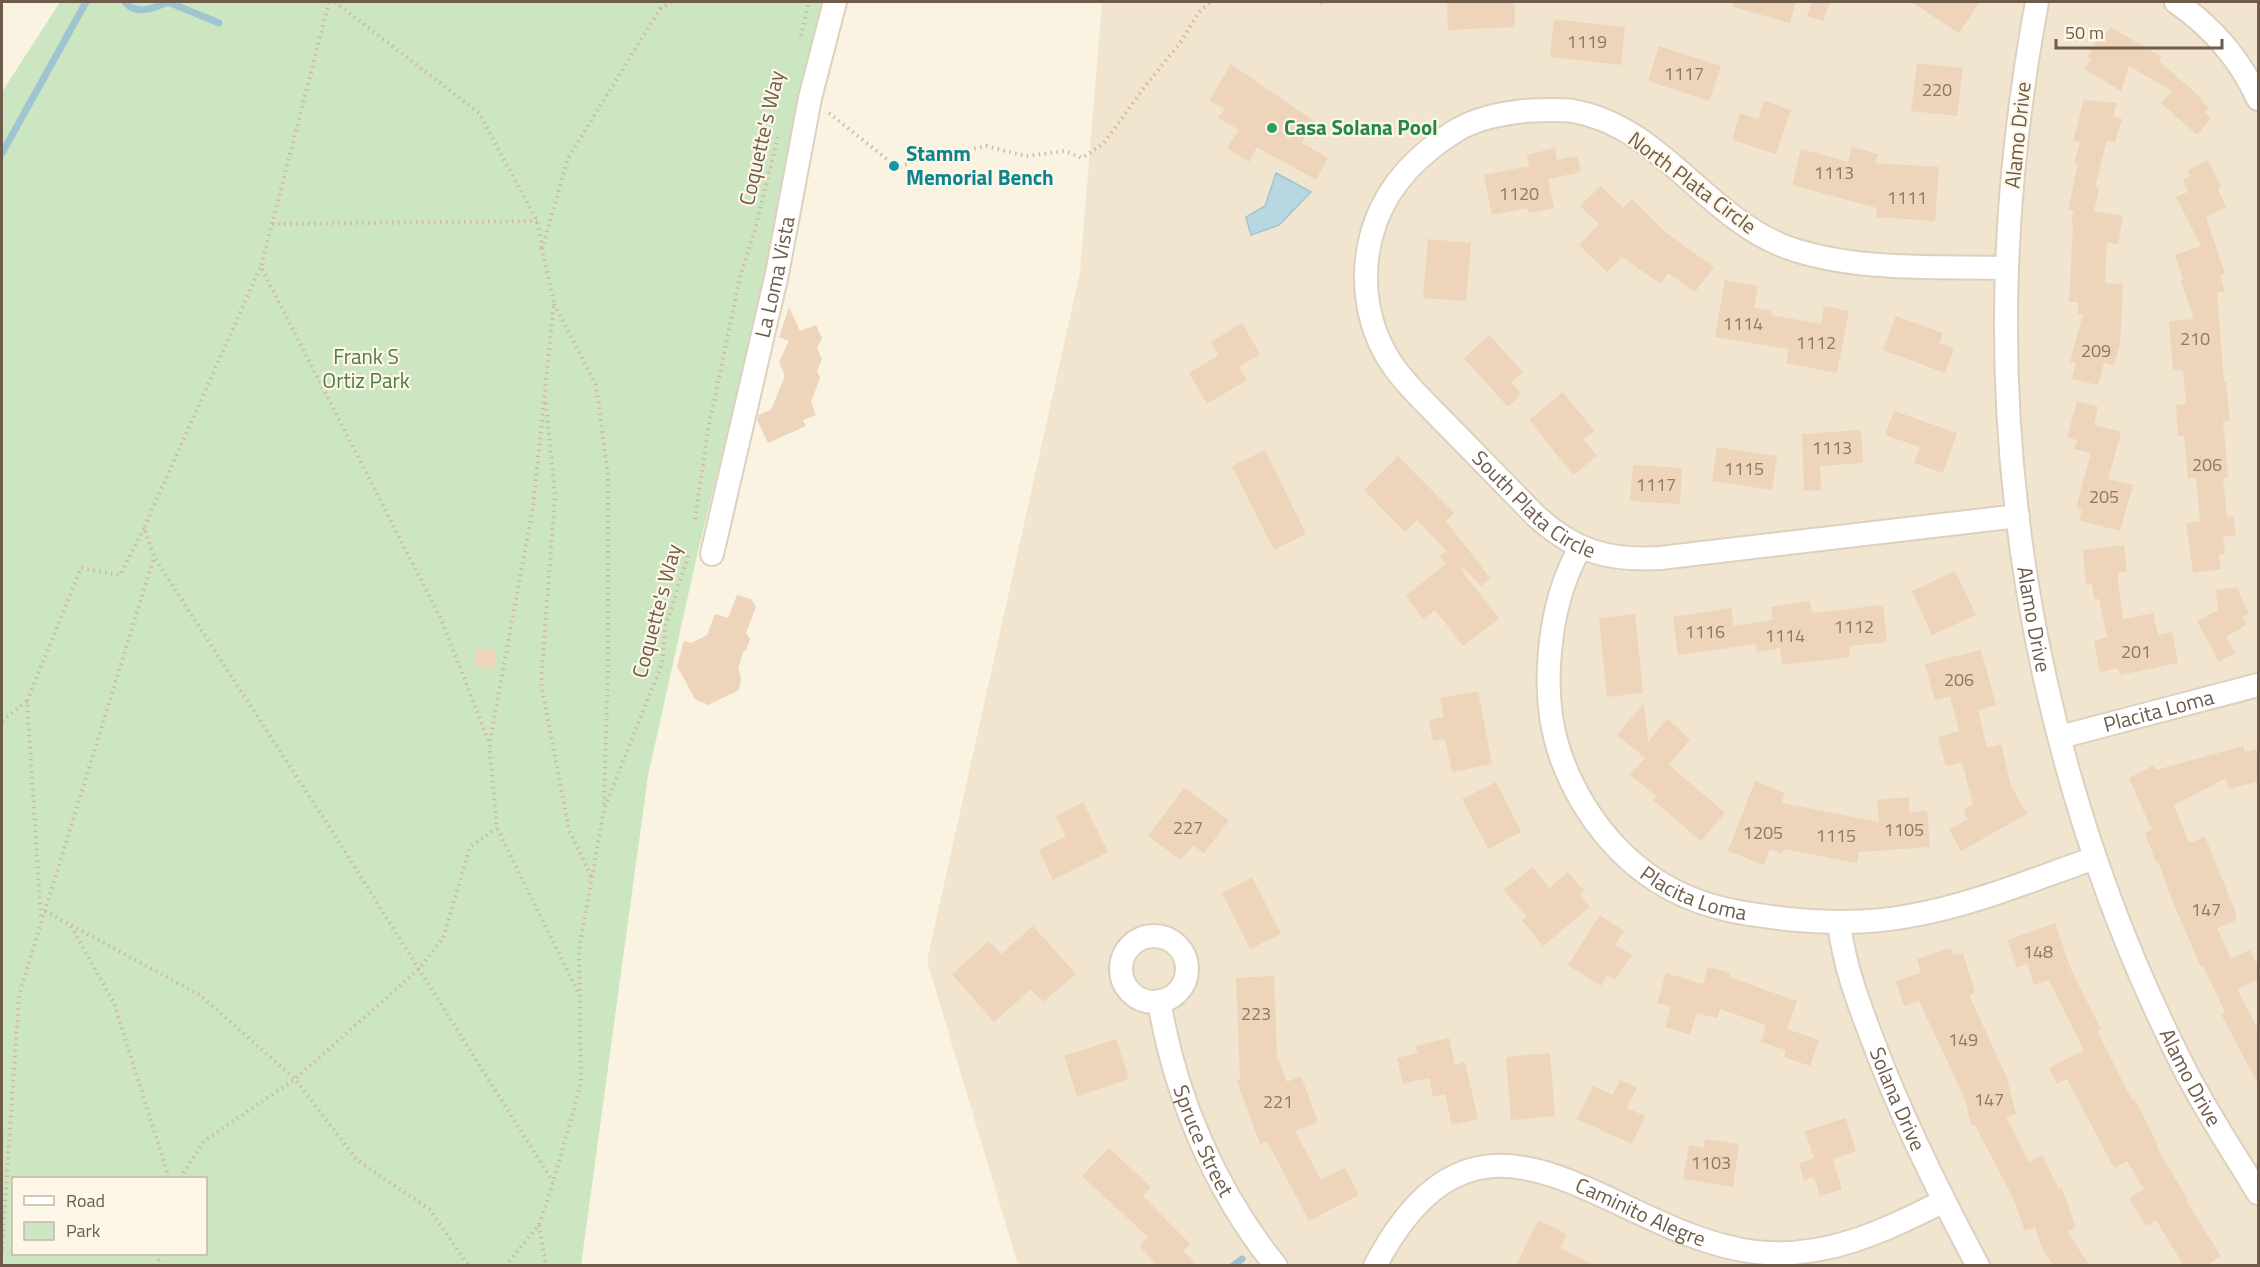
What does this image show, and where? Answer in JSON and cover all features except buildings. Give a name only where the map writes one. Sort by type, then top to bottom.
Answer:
[{"type":"street","name":"La Loma Vista","points":[[702,549],[777,274],[810,98],[835,2]]},
{"type":"street","name":"Alamo Drive","points":[[2037,2],[2018,126],[2007,268],[2007,375],[2018,516],[2033,617],[2073,789],[2096,858],[2143,982],[2200,1098],[2259,1193]]},
{"type":"street","points":[[2176,2],[2191,12],[2227,47],[2259,99]]},
{"type":"street","name":"North Plata Circle","points":[[1484,117],[1506,113],[1557,110],[1574,111],[1594,117],[1652,149],[1710,200],[1752,230],[1783,246],[1809,254],[1863,264],[2007,268]]},
{"type":"street","name":"South Plata Circle","points":[[1484,117],[1465,125],[1426,151],[1407,169],[1392,188],[1381,207],[1367,255],[1368,305],[1374,329],[1398,373],[1536,516],[1565,540],[1580,548],[1619,558],[1660,558],[2018,516]]},
{"type":"street","name":"Placita Loma","points":[[1580,548],[1566,577],[1554,625],[1549,683],[1550,714],[1556,742],[1567,774],[1582,804],[1602,831],[1624,855],[1644,872],[1689,898],[1740,913],[1839,923],[1876,922],[1942,909],[2096,858]]},
{"type":"street","name":"Placita Loma","points":[[2060,737],[2259,685]]},
{"type":"street","name":"Solana Drive","points":[[1839,923],[1845,964],[1874,1044],[1911,1132],[1978,1266]]},
{"type":"street","name":"Spruce Street","points":[[1159,1001],[1172,1060],[1196,1130],[1238,1214],[1276,1266]]},
{"type":"street","name":"Caminito Alegre","points":[[1375,1266],[1397,1228],[1424,1197],[1439,1185],[1456,1176],[1476,1169],[1496,1166],[1541,1170],[1563,1177],[1686,1233],[1729,1247],[1756,1252],[1784,1254],[1841,1246],[1870,1236],[1944,1201]]},
{"type":"path","points":[[41,925],[27,701],[81,567],[120,575],[144,528],[261,267],[329,2]]},
{"type":"path","points":[[335,2],[479,113],[537,221],[554,303],[596,385],[608,475],[608,663],[604,809]]},
{"type":"path","points":[[542,249],[568,158],[660,9],[661,2]]},
{"type":"path","points":[[660,9],[671,2]]},
{"type":"path","points":[[800,39],[809,2]]},
{"type":"path","points":[[810,98],[898,168],[930,154],[949,154],[986,146],[1026,156],[1065,151],[1082,158],[1104,143],[1180,43],[1199,12],[1210,2]]},
{"type":"path","name":"Coquette's Way","points":[[695,522],[708,430],[737,288],[754,233],[779,131]]},
{"type":"path","points":[[272,224],[537,221]]},
{"type":"path","points":[[261,267],[441,619],[489,742]]},
{"type":"path","points":[[554,303],[532,513],[489,742],[497,828],[579,996]]},
{"type":"path","points":[[545,395],[555,495],[541,683],[570,830],[592,877]]},
{"type":"path","points":[[144,528],[154,557],[419,969],[553,1183]]},
{"type":"path","name":"Coquette's Way","points":[[539,1225],[581,1083],[579,950],[604,809],[662,664],[665,628],[702,549]]},
{"type":"path","points":[[2,1249],[19,995],[154,557]]},
{"type":"path","points":[[2,721],[27,701]]},
{"type":"path","points":[[181,1177],[204,1141],[295,1079],[419,969],[443,938],[470,847],[497,828]]},
{"type":"path","points":[[45,911],[200,995],[295,1079],[357,1160],[429,1209],[469,1266]]},
{"type":"path","points":[[70,924],[114,1003],[168,1177]]},
{"type":"path","points":[[505,1266],[539,1225]]},
{"type":"path","points":[[539,1225],[546,1266]]},
{"type":"shaded area","points":[[1102,2],[2258,2],[2258,1265],[1018,1265],[927,961],[1080,272]]},
{"type":"green space","name":"Frank S Ortiz Park","points":[[60,2],[835,2],[698,551],[648,776],[581,1265],[2,1265],[2,92]]},
{"type":"water","points":[[1276,173],[1311,192],[1279,225],[1251,235],[1246,217],[1265,206]]},
{"type":"waterway","points":[[2,153],[86,2]]},
{"type":"waterway","points":[[125,2],[134,9],[140,10],[168,2],[219,23]]},
{"type":"waterway","points":[[1233,1266],[1242,1259]]},
{"type":"place","name":"Casa Solana Pool","points":[[1272,128]]},
{"type":"place","name":"Stamm Memorial Bench","points":[[894,166]]}]
